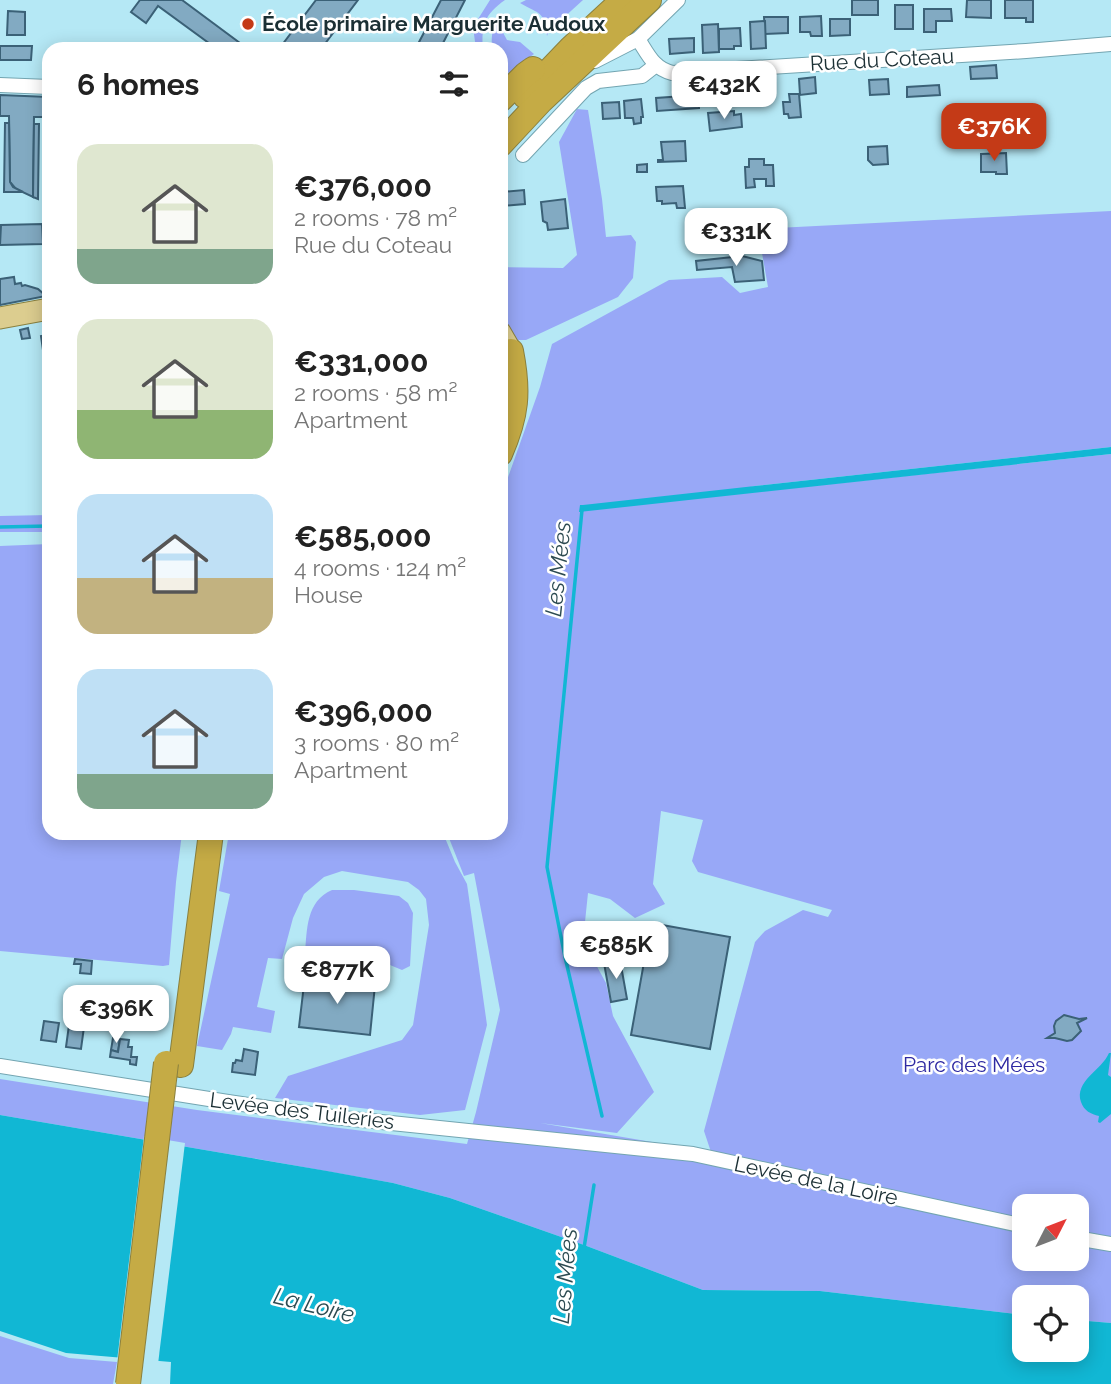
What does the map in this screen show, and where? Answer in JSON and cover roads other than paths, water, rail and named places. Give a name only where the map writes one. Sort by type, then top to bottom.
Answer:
[{"type":"highway","points":[[512,150],[554,77],[623,0]]},
{"type":"highway","points":[[508,115],[649,0]]},
{"type":"highway","points":[[508,80],[554,77]]},
{"type":"highway","points":[[508,97],[554,77]]},
{"type":"highway","points":[[508,352],[515,375],[517,398],[508,436]]},
{"type":"highway","points":[[143,1384],[195,840]]},
{"type":"highway","points":[[128,1384],[173,1064],[205,888],[210,840]]},
{"type":"highway","points":[[205,888],[222,840]]},
{"type":"main road","points":[[0,318],[42,310]]},
{"type":"street","points":[[554,77],[597,60],[638,39],[678,0]]},
{"type":"street","points":[[554,77],[586,88],[597,81],[642,76],[656,65],[638,39]]},
{"type":"street","name":"Rue du Coteau","points":[[656,65],[662,71],[672,73],[1111,44]]},
{"type":"street","points":[[0,86],[42,87]]},
{"type":"street","name":"Levée des Tuileries","points":[[0,1066],[332,1116],[606,1143]]},
{"type":"street","name":"Levée de la Loire","points":[[606,1143],[692,1154],[1012,1223]]},
{"type":"street","points":[[1089,1240],[1111,1244]]},
{"type":"water","points":[[1111,447],[1111,454],[579,512],[580,505]]},
{"type":"water","points":[[1109,1053],[1111,1114],[1100,1123],[1099,1116],[1084,1108],[1080,1095],[1085,1082]]},
{"type":"water","name":"La Loire","points":[[0,1115],[393,1183],[450,1198],[703,1290],[820,1291],[1012,1314],[1012,1362],[1089,1362],[1089,1321],[1111,1323],[1111,1384],[170,1384],[171,1362],[66,1353],[0,1331]]},
{"type":"waterway","name":"Les Mées","points":[[582,510],[547,867],[602,1116]]},
{"type":"waterway","points":[[0,527],[42,526]]},
{"type":"waterway","name":"Les Mées","points":[[584,1248],[594,1185]]},
{"type":"place","name":"École primaire Marguerite Audoux","points":[[248,24]]},
{"type":"park label","name":"Parc des Mées","points":[[974,1065]]}]
